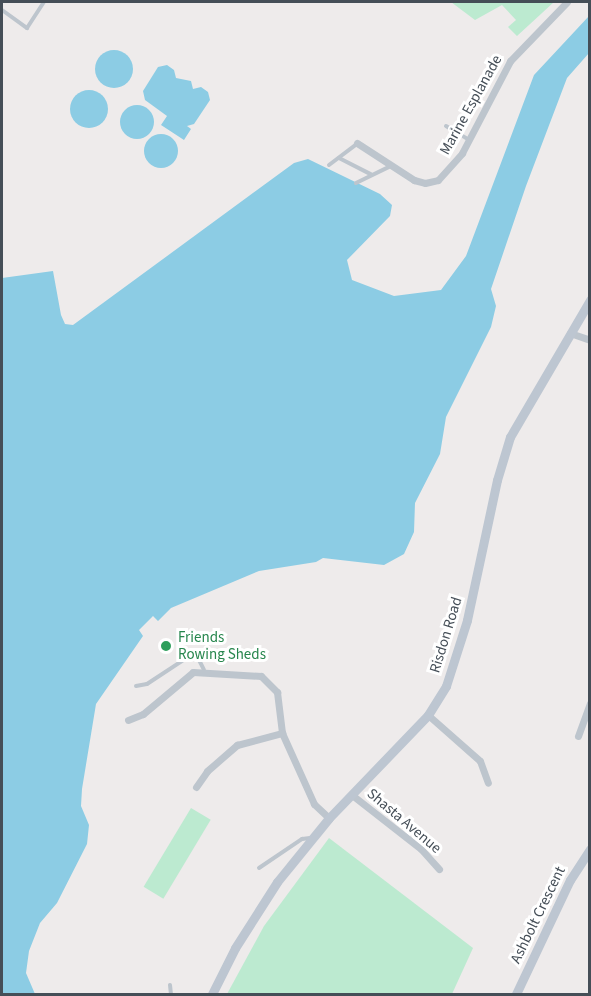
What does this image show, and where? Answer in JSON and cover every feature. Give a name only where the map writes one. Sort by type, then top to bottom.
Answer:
[{"type":"street","name":"Marine Esplanade","points":[[357,143],[419,182],[438,180],[447,173],[469,140],[510,61],[567,2]]},
{"type":"street","name":"Risdon Road","points":[[213,994],[260,905],[311,838],[428,715],[446,686],[461,641],[507,445],[522,412],[590,300]]},
{"type":"street","points":[[570,333],[590,340]]},
{"type":"street","points":[[128,720],[143,714],[194,672],[204,670],[256,674],[265,678],[279,697],[282,734],[314,804],[329,818]]},
{"type":"street","points":[[579,736],[590,703]]},
{"type":"street","points":[[428,715],[480,761],[488,783]]},
{"type":"street","points":[[196,788],[207,771],[237,745],[282,734]]},
{"type":"street","name":"Shasta Avenue","points":[[352,795],[421,849],[440,869]]},
{"type":"street","name":"Ashbolt Crescent","points":[[516,994],[570,880],[590,849]]},
{"type":"lane","points":[[2,10],[27,28],[44,2]]},
{"type":"lane","points":[[446,126],[469,140]]},
{"type":"lane","points":[[330,165],[357,143]]},
{"type":"lane","points":[[339,158],[371,174]]},
{"type":"lane","points":[[356,183],[392,165]]},
{"type":"lane","points":[[136,686],[147,684],[191,655],[198,658],[204,670]]},
{"type":"lane","points":[[259,868],[302,839],[311,838]]},
{"type":"lane","points":[[170,985],[171,994]]},
{"type":"green space","points":[[451,2],[554,2],[517,36],[508,27],[516,20],[502,5],[475,20]]},
{"type":"green space","points":[[191,808],[211,820],[163,899],[144,887]]},
{"type":"green space","points":[[329,838],[473,948],[452,994],[227,994],[264,926]]},
{"type":"water","points":[[589,16],[589,53],[567,78],[526,186],[491,289],[496,306],[491,327],[446,417],[440,454],[415,503],[414,532],[404,554],[384,565],[323,558],[316,562],[259,571],[171,608],[158,621],[153,616],[139,630],[143,636],[96,704],[82,789],[81,806],[89,825],[87,844],[57,903],[40,923],[29,951],[26,973],[35,994],[2,994],[2,278],[53,271],[61,315],[65,324],[73,325],[294,163],[308,159],[380,194],[392,205],[390,216],[347,260],[352,280],[394,296],[441,290],[466,256],[534,75]]},
{"type":"water","points":[[114,50],[128,55],[133,69],[128,83],[114,88],[100,83],[95,69],[100,55]]},
{"type":"water","points":[[167,65],[174,70],[176,78],[191,81],[193,89],[201,87],[208,92],[210,100],[194,124],[187,126],[191,129],[184,140],[161,125],[167,116],[145,100],[143,91],[158,67]]},
{"type":"water","points":[[89,90],[103,95],[108,109],[103,123],[89,128],[75,123],[70,109],[75,95]]},
{"type":"water","points":[[137,105],[149,110],[154,122],[149,134],[137,139],[125,134],[120,122],[125,110]]},
{"type":"water","points":[[161,134],[173,139],[178,151],[173,163],[161,168],[149,163],[144,151],[149,139]]},
{"type":"place","name":"Friends Rowing Sheds","points":[[166,646]]}]
